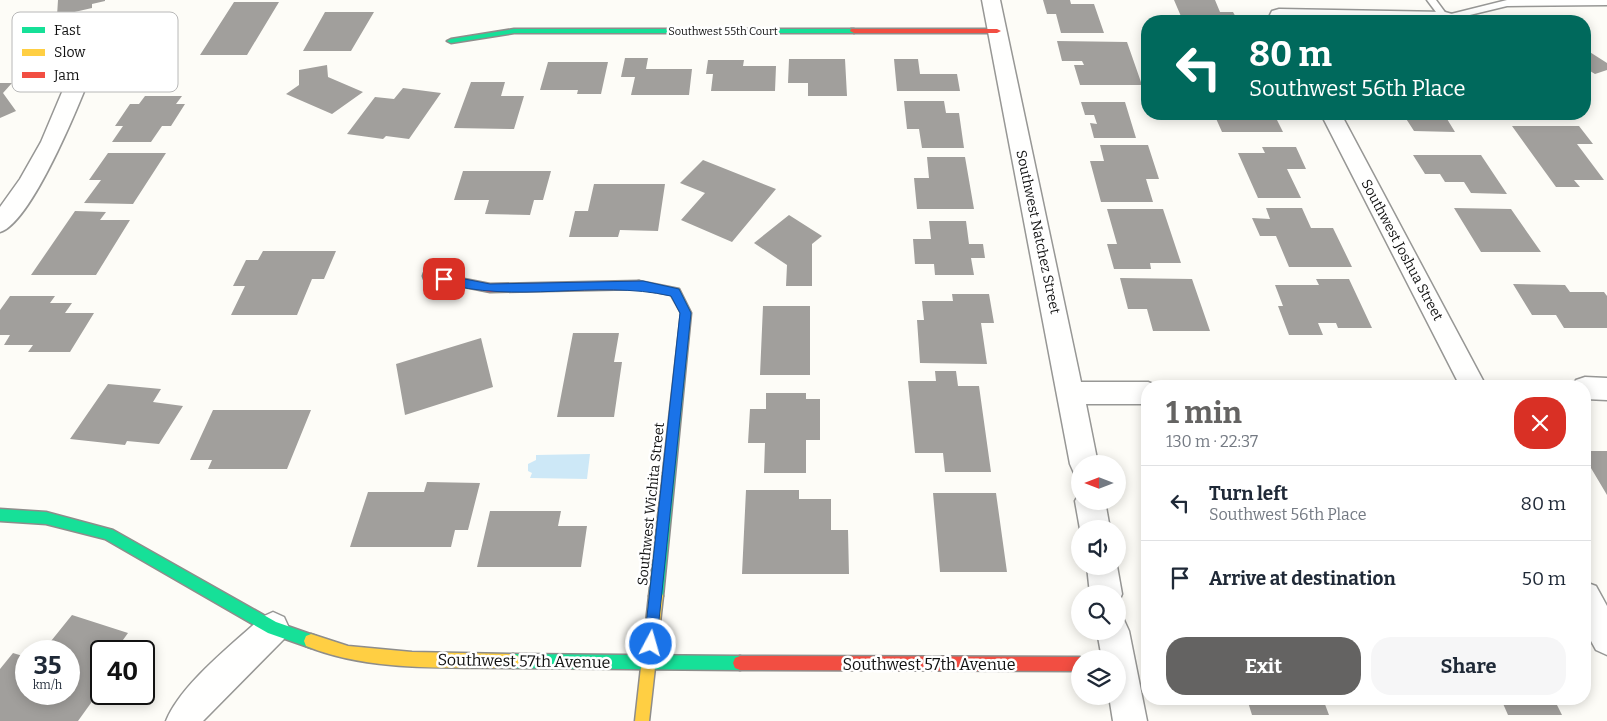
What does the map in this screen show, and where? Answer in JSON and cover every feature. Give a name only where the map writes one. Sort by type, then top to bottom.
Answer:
[{"type":"street","name":"Southwest Natchez Street","points":[[991,0],[1082,455]]},
{"type":"street","points":[[1277,12],[1361,15]]},
{"type":"street","name":"Southwest 55th Court","points":[[451,41],[514,31],[997,31]]},
{"type":"street","points":[[0,224],[47,150],[74,92]]},
{"type":"street","name":"Southwest Joshua Street","points":[[1334,120],[1470,380]]},
{"type":"street","name":"Southwest Wichita Street","points":[[428,276],[490,288],[643,285],[675,292],[686,313],[642,721]]},
{"type":"street","points":[[1591,388],[1607,388]]},
{"type":"street","points":[[1071,393],[1141,393]]},
{"type":"street","name":"Southwest 57th Avenue","points":[[0,515],[46,518],[108,534],[273,628],[348,653],[412,659],[649,663],[1071,664]]},
{"type":"street","points":[[1591,608],[1607,639]]},
{"type":"street","points":[[183,721],[194,704],[273,628]]},
{"type":"street","points":[[1126,702],[1130,721]]},
{"type":"lane","points":[[1431,0],[1443,15]]},
{"type":"lane","points":[[1457,15],[1507,3],[1607,2]]},
{"type":"water","points":[[590,454],[587,479],[530,478],[532,473],[528,471],[528,464],[536,460],[536,455]]},
{"type":"building","points":[[58,0],[105,0],[92,4],[92,8],[74,12],[57,12]]},
{"type":"building","points":[[1043,0],[1070,0],[1071,4],[1094,4],[1104,33],[1061,33],[1056,14],[1047,14]]},
{"type":"building","points":[[1174,0],[1215,0],[1220,12],[1233,12],[1235,15],[1180,15]]},
{"type":"building","points":[[234,2],[279,2],[247,55],[200,55]]},
{"type":"building","points":[[325,12],[374,12],[351,51],[303,51]]},
{"type":"building","points":[[1057,41],[1127,42],[1141,85],[1080,85],[1074,65],[1084,65],[1082,61],[1062,61]]},
{"type":"building","points":[[1591,53],[1607,63],[1607,70],[1595,74],[1591,72]]},
{"type":"building","points":[[625,58],[648,58],[646,69],[692,69],[689,95],[631,95],[635,77],[621,77]]},
{"type":"building","points":[[789,59],[845,59],[847,96],[808,96],[808,83],[788,83]]},
{"type":"building","points":[[894,59],[918,59],[920,74],[957,74],[960,91],[897,91]]},
{"type":"building","points":[[708,60],[744,60],[743,66],[776,66],[775,91],[711,91],[713,74],[706,74]]},
{"type":"building","points":[[548,62],[608,62],[601,94],[577,94],[578,90],[540,90]]},
{"type":"building","points":[[327,65],[328,77],[363,92],[332,114],[286,94],[299,85],[299,70]]},
{"type":"building","points":[[471,82],[505,82],[501,96],[524,96],[514,129],[454,128]]},
{"type":"building","points":[[0,83],[12,83],[3,93],[16,111],[0,118]]},
{"type":"building","points":[[403,88],[441,93],[409,139],[386,136],[383,139],[347,134],[375,97],[394,99]]},
{"type":"building","points":[[145,96],[182,96],[176,104],[185,104],[171,126],[162,126],[151,142],[112,142],[123,126],[115,126],[130,104],[139,104]]},
{"type":"building","points":[[904,101],[944,101],[946,113],[959,113],[964,148],[922,148],[919,129],[907,129]]},
{"type":"building","points":[[1081,102],[1125,102],[1136,138],[1094,138],[1090,123],[1097,124],[1094,115],[1085,115]]},
{"type":"building","points":[[1217,120],[1277,120],[1283,132],[1222,132]]},
{"type":"building","points":[[1407,120],[1448,120],[1455,132],[1414,131]]},
{"type":"building","points":[[1512,126],[1579,126],[1593,144],[1577,144],[1604,180],[1574,180],[1580,187],[1556,187]]},
{"type":"building","points":[[1100,145],[1148,145],[1159,179],[1146,179],[1153,202],[1101,202],[1090,161],[1104,161]]},
{"type":"building","points":[[1262,147],[1296,147],[1306,169],[1287,169],[1301,198],[1258,198],[1238,153],[1265,153]]},
{"type":"building","points":[[108,153],[166,153],[133,204],[84,203],[101,180],[89,180]]},
{"type":"building","points":[[1413,155],[1481,155],[1507,194],[1471,193],[1464,182],[1445,182],[1440,174],[1425,174]]},
{"type":"building","points":[[927,157],[965,157],[974,209],[917,209],[914,178],[929,178]]},
{"type":"building","points":[[703,160],[776,189],[732,242],[681,220],[705,193],[680,183]]},
{"type":"building","points":[[463,171],[551,171],[543,200],[534,200],[530,215],[485,214],[489,200],[454,200]]},
{"type":"building","points":[[594,184],[665,184],[658,231],[620,230],[618,237],[569,237],[575,211],[588,211]]},
{"type":"building","points":[[1266,208],[1302,208],[1311,228],[1333,228],[1352,267],[1289,267],[1276,236],[1260,236],[1252,218],[1270,219]]},
{"type":"building","points":[[1454,208],[1511,209],[1541,252],[1481,252]]},
{"type":"building","points":[[1107,209],[1163,209],[1181,263],[1150,263],[1151,269],[1114,269],[1107,244],[1117,244]]},
{"type":"building","points":[[75,211],[106,212],[100,220],[130,220],[96,275],[31,275]]},
{"type":"building","points":[[789,215],[822,236],[812,244],[812,286],[786,286],[787,265],[754,243]]},
{"type":"building","points":[[929,221],[966,221],[969,244],[983,244],[985,258],[971,258],[974,275],[935,275],[934,264],[915,264],[913,239],[931,239]]},
{"type":"building","points":[[263,251],[336,251],[324,279],[312,279],[297,315],[231,315],[245,286],[233,286],[246,260],[258,260]]},
{"type":"building","points":[[1120,278],[1192,279],[1210,331],[1153,331],[1147,309],[1128,309]]},
{"type":"building","points":[[1316,279],[1349,279],[1372,328],[1338,328],[1336,323],[1318,323],[1323,335],[1289,335],[1278,306],[1283,306],[1275,285],[1319,285]]},
{"type":"building","points":[[1513,284],[1565,285],[1570,292],[1604,292],[1607,296],[1607,328],[1564,328],[1556,315],[1532,315]]},
{"type":"building","points":[[952,294],[989,294],[994,323],[981,323],[987,364],[920,363],[917,320],[924,320],[922,301],[953,301]]},
{"type":"building","points":[[10,296],[55,296],[50,303],[72,303],[65,313],[94,313],[70,352],[28,352],[33,345],[4,345],[10,335],[0,335],[0,310]]},
{"type":"building","points":[[763,306],[810,306],[810,375],[760,375]]},
{"type":"building","points":[[573,333],[619,333],[614,362],[622,362],[614,417],[557,417]]},
{"type":"building","points":[[481,338],[493,387],[405,415],[396,364]]},
{"type":"building","points":[[935,371],[956,371],[958,386],[979,386],[991,472],[945,472],[943,453],[915,453],[908,381],[936,381]]},
{"type":"building","points":[[108,384],[161,389],[153,402],[183,406],[159,444],[127,441],[125,445],[70,439]]},
{"type":"building","points":[[766,393],[806,393],[806,399],[820,399],[820,440],[806,440],[806,473],[764,473],[765,443],[748,443],[750,409],[766,409]]},
{"type":"building","points":[[213,410],[311,410],[287,469],[208,469],[212,460],[190,460]]},
{"type":"building","points":[[1591,451],[1607,451],[1607,495],[1591,468]]},
{"type":"building","points":[[427,482],[480,483],[468,530],[455,530],[451,547],[350,547],[368,492],[424,492]]},
{"type":"building","points":[[746,490],[799,490],[799,499],[831,499],[831,530],[848,530],[849,574],[742,574]]},
{"type":"building","points":[[933,493],[996,493],[1007,572],[940,572]]},
{"type":"building","points":[[490,511],[561,511],[558,526],[587,526],[581,567],[477,567]]},
{"type":"building","points":[[72,615],[128,633],[123,640],[90,640],[90,704],[78,721],[0,721],[0,669],[13,653],[15,654],[15,705],[80,705],[80,640],[52,640]]},
{"type":"building","points":[[1249,705],[1325,705],[1329,715],[1252,715]]},
{"type":"building","points":[[1504,705],[1557,705],[1562,715],[1508,715]]},
{"type":"traffic: fast","points":[[451,41],[514,31],[854,31]]},
{"type":"traffic: fast","points":[[639,285],[675,292],[686,313],[656,596]]},
{"type":"traffic: fast","points":[[0,515],[46,518],[108,534],[273,628],[311,641]]},
{"type":"traffic: fast","points":[[513,661],[740,663]]},
{"type":"traffic: slow","points":[[642,721],[656,596]]},
{"type":"traffic: slow","points":[[311,641],[348,653],[412,659],[513,661]]},
{"type":"traffic: jam","points":[[854,31],[997,31]]},
{"type":"traffic: jam","points":[[428,276],[490,288],[639,285]]},
{"type":"traffic: jam","points":[[740,663],[1071,664]]},
{"type":"route","points":[[444,279],[490,288],[643,285],[675,292],[686,313],[651,644]]}]
